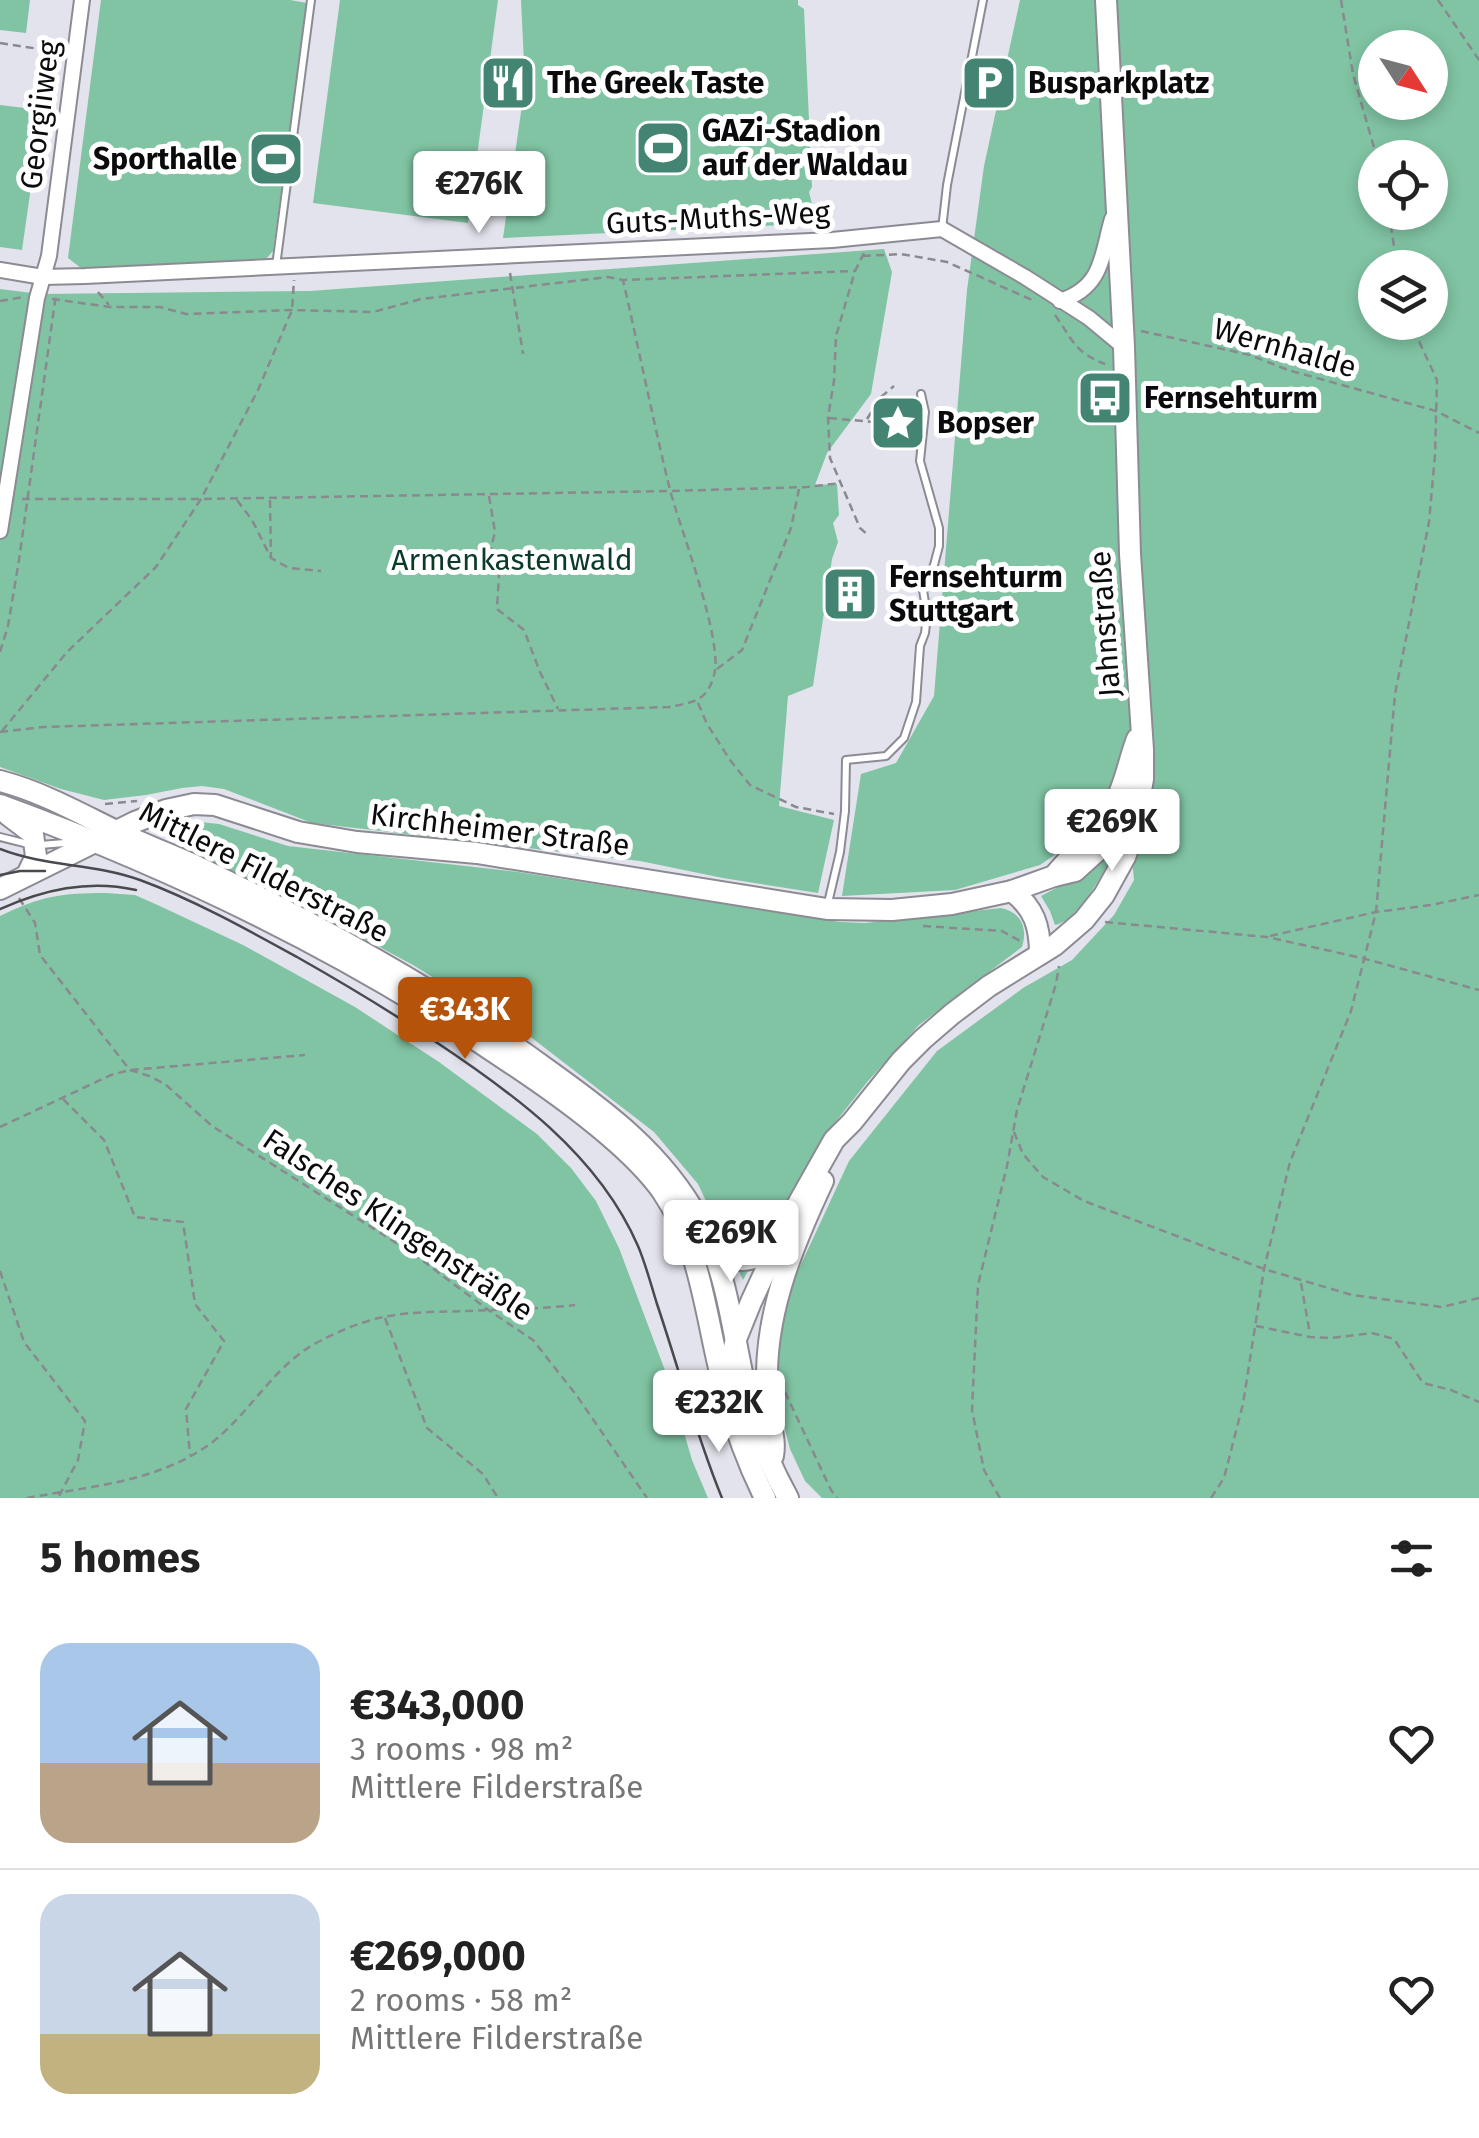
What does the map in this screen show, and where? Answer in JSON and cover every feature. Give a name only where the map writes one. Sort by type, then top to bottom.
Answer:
[{"type":"main road","name":"Jahnstraße","points":[[724,1391],[736,1339],[774,1250],[834,1140],[923,1038],[1084,920],[1104,895],[1125,857],[1138,814],[1143,779],[1142,728],[1130,554],[1106,0]]},
{"type":"main road","name":"Kirchheimer Straße","points":[[1054,876],[1098,830],[1112,808],[1142,728]]},
{"type":"main road","name":"Mittlere Filderstraße","points":[[0,781],[20,786],[194,865],[330,935],[499,1034],[633,1136],[676,1181],[712,1249],[750,1405],[771,1468]]},
{"type":"main road","name":"Kirchheimer Straße","points":[[2,888],[136,822],[194,804],[215,805],[298,832],[357,842],[477,853],[828,908],[892,910],[952,904],[1075,871],[1138,814]]},
{"type":"main road","name":"Mittlere Filderstraße","points":[[0,806],[95,843],[276,923],[350,962],[539,1082],[622,1148],[661,1190],[686,1234],[700,1278],[724,1391]]},
{"type":"main road","points":[[0,806],[32,834],[36,856],[27,875]]},
{"type":"main road","points":[[1012,891],[1031,910],[1047,949]]},
{"type":"main road","name":"Jahnstraße","points":[[788,1498],[771,1468],[775,1444],[768,1409],[767,1372],[773,1310],[802,1228],[852,1122]]},
{"type":"main road","points":[[712,1249],[733,1260],[752,1260],[774,1250]]},
{"type":"main road","points":[[724,1391],[764,1498]]},
{"type":"street","name":"Georgiiweg","points":[[0,532],[36,298],[51,277],[49,256],[82,0]]},
{"type":"street","points":[[1058,308],[1090,286],[1116,207]]},
{"type":"street","name":"Guts-Muths-Weg","points":[[0,270],[51,277],[832,240],[942,229]]},
{"type":"street","points":[[942,229],[1058,308],[1089,318],[1123,337]]},
{"type":"lane","points":[[276,267],[311,0]]},
{"type":"lane","points":[[942,229],[983,0]]},
{"type":"lane","points":[[828,908],[845,816],[846,760],[886,756],[904,738],[916,702],[920,646],[927,616],[923,590],[939,546],[939,528],[920,461],[925,412],[921,394]]},
{"type":"lane","points":[[0,839],[36,846],[95,843]]},
{"type":"path","points":[[1341,0],[1353,74],[1372,140]]},
{"type":"path","points":[[1438,0],[1479,60]]},
{"type":"path","points":[[0,44],[75,54]]},
{"type":"path","points":[[869,536],[860,528],[830,458],[828,418],[836,336],[863,256],[914,255],[946,262],[1043,307]]},
{"type":"path","points":[[508,257],[523,354]]},
{"type":"path","points":[[0,732],[66,652],[156,567],[202,500],[258,390],[292,310],[294,266]]},
{"type":"path","points":[[56,300],[160,307],[186,314],[373,312],[420,299],[608,277],[624,280],[855,271]]},
{"type":"path","points":[[0,652],[8,626],[56,300],[51,277]]},
{"type":"path","points":[[0,732],[43,727],[669,707],[698,702],[709,690],[716,670],[710,625],[670,491],[624,280]]},
{"type":"path","points":[[0,301],[36,298]]},
{"type":"path","points":[[1058,308],[1074,346],[1089,358],[1124,373]]},
{"type":"path","name":"Wernhalde","points":[[1123,337],[1250,355],[1288,370],[1436,411],[1479,433]]},
{"type":"path","points":[[1211,1498],[1224,1478],[1243,1404],[1264,1269],[1290,1162],[1350,1011],[1376,912],[1395,694],[1429,522],[1437,380],[1418,340]]},
{"type":"path","points":[[867,420],[881,396],[894,386]]},
{"type":"path","points":[[828,418],[873,422]]},
{"type":"path","points":[[6,494],[28,500],[202,500],[670,491],[842,483]]},
{"type":"path","points":[[716,670],[742,650],[790,528],[799,487]]},
{"type":"path","points":[[489,494],[495,532],[489,556],[499,575],[497,609],[524,630],[559,711]]},
{"type":"path","points":[[270,498],[270,558]]},
{"type":"path","points":[[236,499],[252,520],[270,558],[289,568],[321,571]]},
{"type":"path","points":[[698,702],[730,760],[750,785],[796,806],[845,816]]},
{"type":"path","points":[[2,888],[22,900],[35,923],[40,955],[130,1070]]},
{"type":"path","points":[[1267,936],[1479,895]]},
{"type":"path","points":[[1084,920],[1267,936],[1479,990]]},
{"type":"path","points":[[924,926],[1002,931],[1047,949],[1059,966],[1017,1110],[978,1284],[972,1410],[984,1470],[1000,1498]]},
{"type":"path","points":[[0,1127],[130,1070],[305,1055]]},
{"type":"path","name":"Falsches Klingensträßle","points":[[130,1070],[165,1084],[212,1126],[400,1245],[533,1340],[648,1498]]},
{"type":"path","points":[[63,1099],[104,1140],[134,1217],[183,1222],[195,1304],[224,1341],[186,1409],[190,1456]]},
{"type":"path","points":[[1013,1130],[1022,1154],[1043,1177],[1084,1202],[1264,1269],[1352,1295],[1442,1307],[1479,1298]]},
{"type":"path","points":[[0,1271],[24,1342],[84,1421],[78,1460],[58,1498]]},
{"type":"path","points":[[1301,1282],[1310,1336]]},
{"type":"path","points":[[27,1498],[149,1474],[190,1456],[216,1439],[303,1349],[384,1316],[575,1304]]},
{"type":"path","points":[[384,1316],[426,1428],[483,1474],[498,1498]]},
{"type":"path","points":[[1254,1326],[1331,1338],[1372,1334],[1394,1338],[1423,1383],[1479,1402]]},
{"type":"green space","points":[[0,0],[30,0],[26,33],[0,30]]},
{"type":"green space","points":[[101,0],[307,3],[273,251],[266,259],[81,268],[68,258]]},
{"type":"green space","points":[[340,0],[498,0],[468,223],[313,203]]},
{"type":"green space","name":"GAZi-Stadion auf der Waldau","points":[[521,0],[798,0],[804,9],[812,187],[809,192],[813,208],[804,224],[503,238],[525,84]]},
{"type":"green space","points":[[1020,0],[1479,0],[1479,1498],[822,1498],[805,1481],[790,1449],[780,1411],[777,1316],[849,1161],[937,1051],[1023,988],[1072,960],[1114,915],[1134,880],[1128,820],[1083,835],[1040,865],[955,890],[842,896],[861,774],[896,763],[934,696],[967,290],[984,166]]},
{"type":"green space","points":[[0,105],[42,110],[22,250],[0,247]]},
{"type":"green space","name":"Armenkastenwald","points":[[884,249],[892,272],[871,394],[827,453],[815,485],[837,484],[839,515],[833,523],[838,542],[832,559],[813,686],[788,696],[779,806],[834,820],[818,893],[640,861],[312,823],[224,789],[202,786],[104,800],[0,767],[0,289],[40,294],[310,291]]},
{"type":"green space","points":[[190,821],[219,824],[288,846],[518,872],[840,922],[865,923],[1001,908],[1018,917],[1024,940],[1022,947],[919,1025],[868,1081],[822,1139],[743,1280],[698,1184],[654,1132],[532,1038],[413,965],[169,839],[170,828]]},
{"type":"green space","points":[[1117,843],[1083,903],[1074,914],[1055,925],[1041,896],[1075,878]]},
{"type":"green space","points":[[135,895],[162,907],[243,945],[355,1007],[537,1134],[571,1168],[596,1201],[619,1248],[708,1498],[0,1498],[0,916],[51,897]]},
{"type":"tram line","points":[[0,849],[122,875],[220,916],[416,1029],[493,1082],[550,1128],[600,1182],[638,1246],[722,1498]]},
{"type":"tram line","points":[[0,875],[45,871]]},
{"type":"tram line","points":[[0,909],[66,888],[136,890]]},
{"type":"place","name":"The Greek Taste","points":[[508,83]]},
{"type":"place","name":"Busparkplatz","points":[[989,83]]},
{"type":"place","name":"GAZi-Stadion auf der Waldau","points":[[663,148]]},
{"type":"place","name":"Sporthalle","points":[[276,159]]},
{"type":"place","name":"Fernsehturm","points":[[1105,398]]},
{"type":"place","name":"Bopser","points":[[898,423]]},
{"type":"place","name":"Fernsehturm Stuttgart","points":[[850,594]]}]
